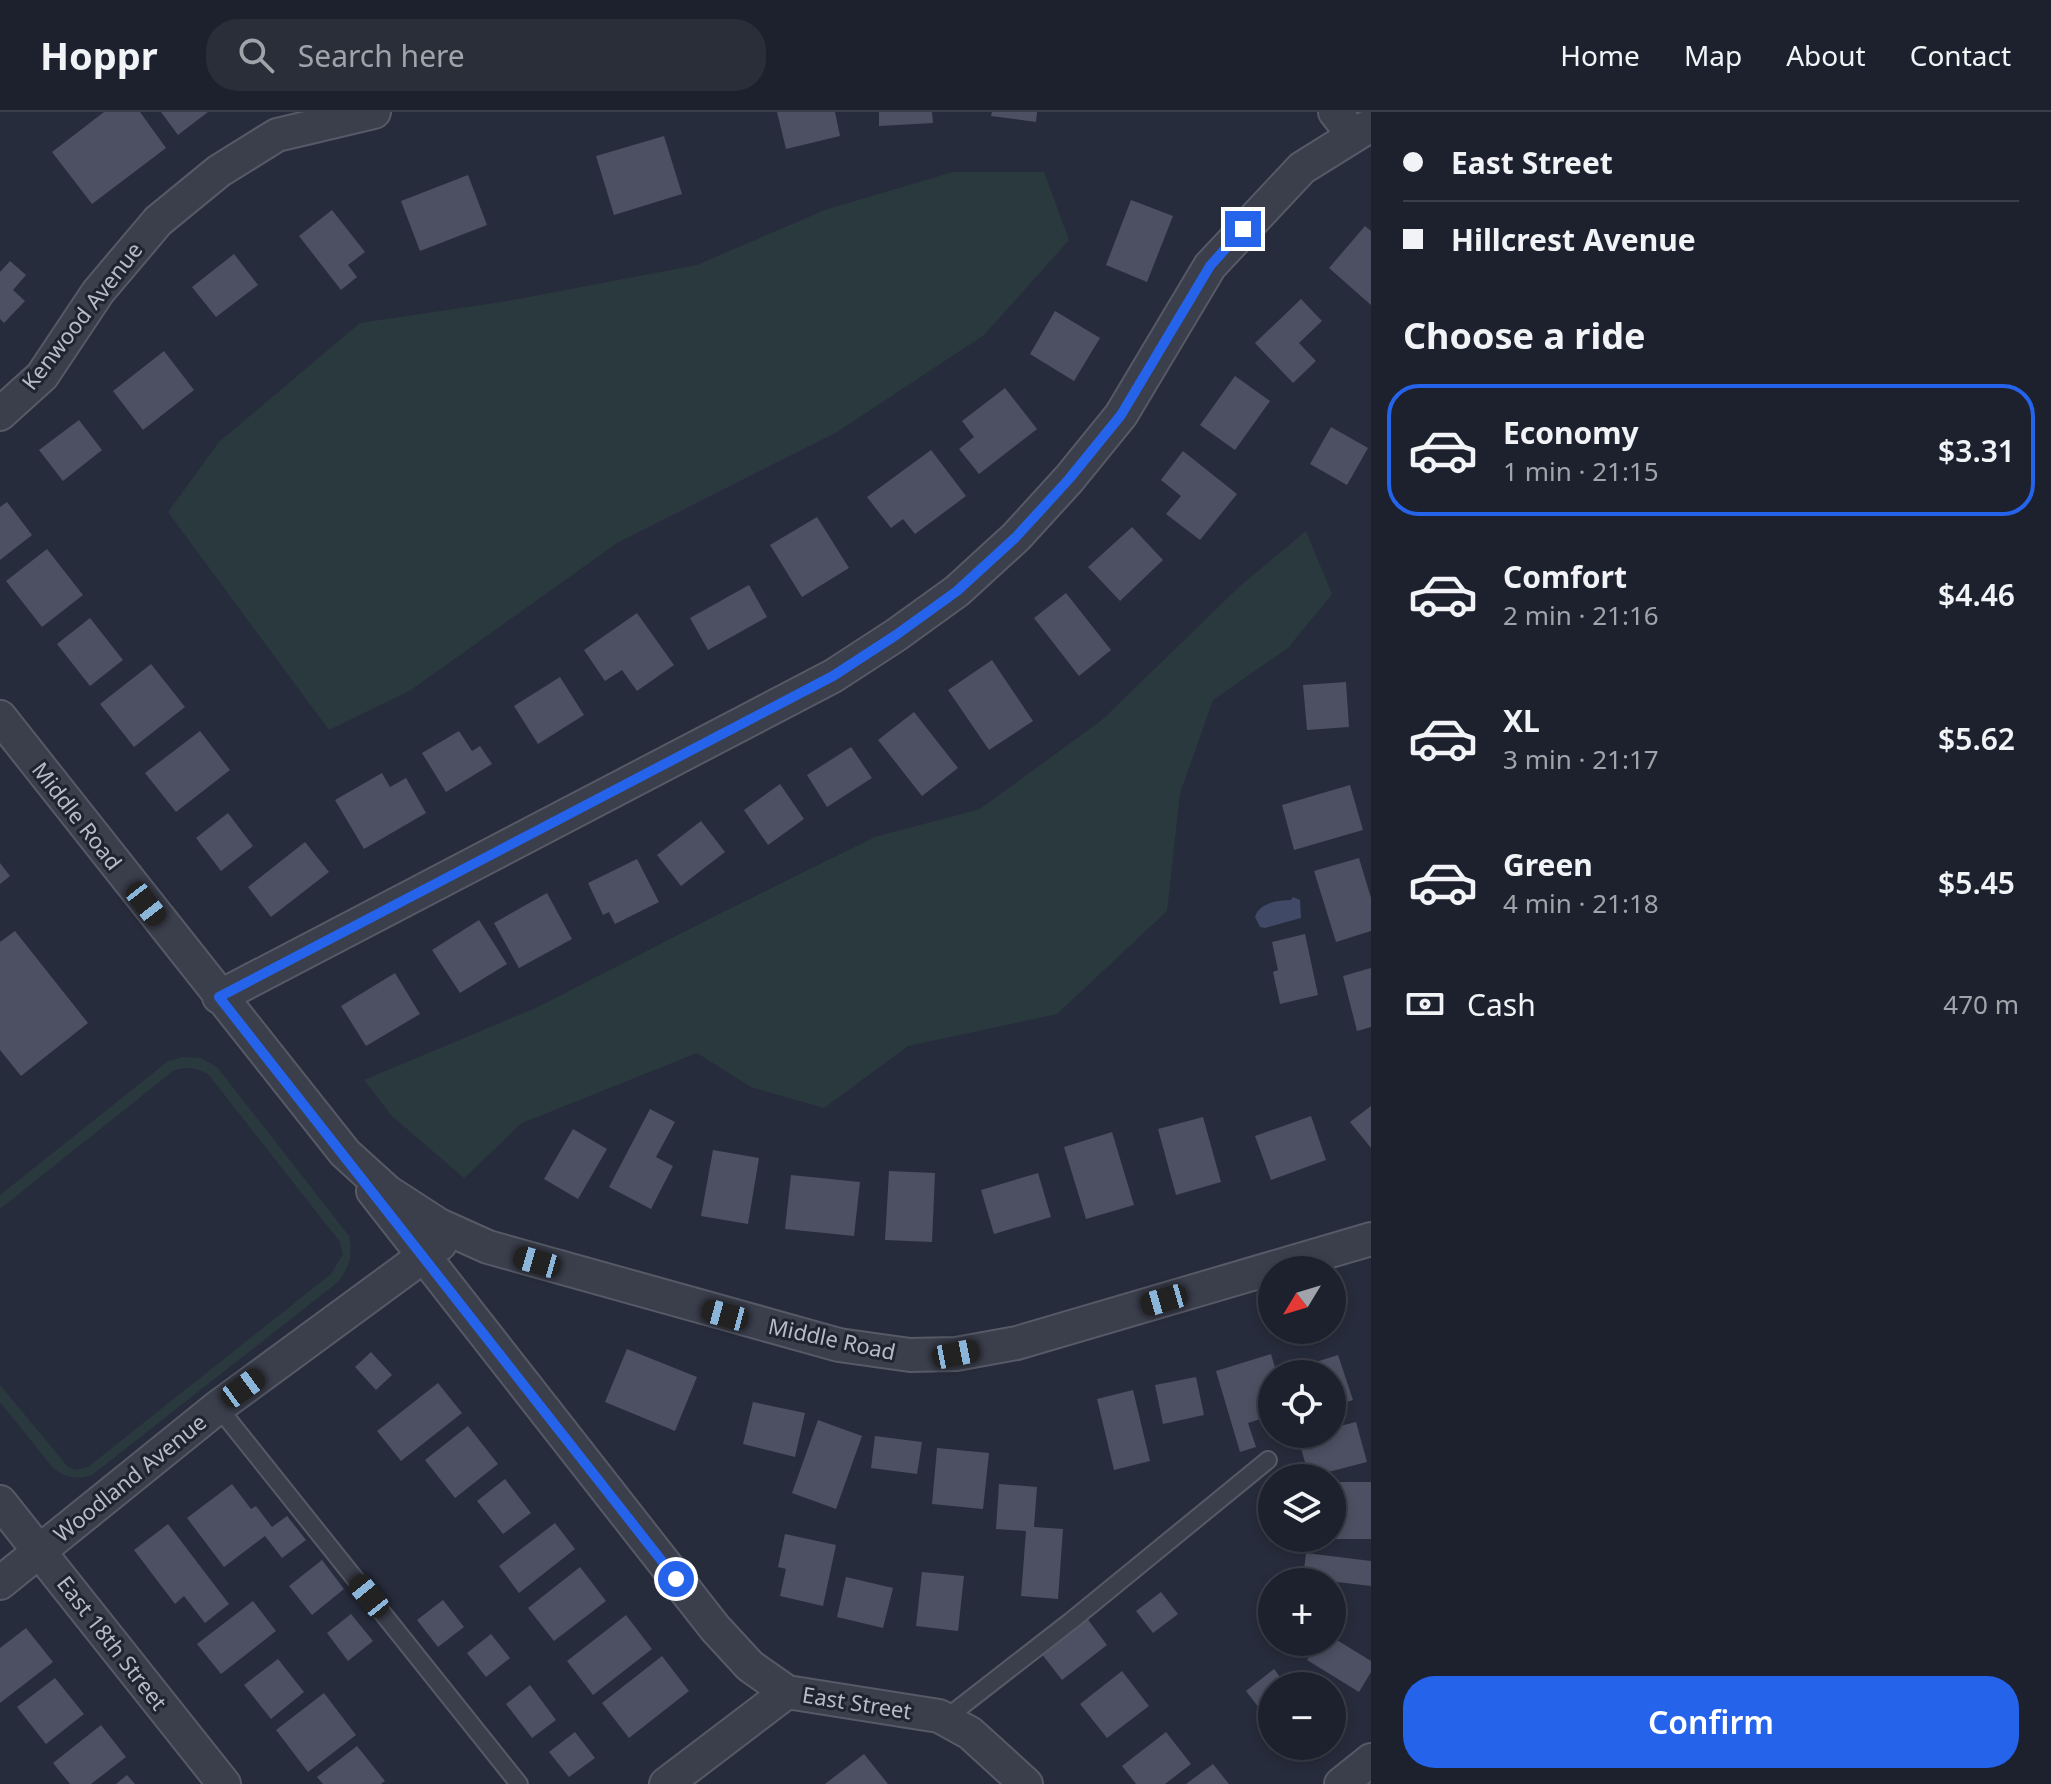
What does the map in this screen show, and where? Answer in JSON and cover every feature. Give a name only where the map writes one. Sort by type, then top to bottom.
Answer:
[{"type":"street","name":"Kenwood Avenue","points":[[0,414],[42,376],[98,292],[158,221],[219,171],[277,135],[374,112]]},
{"type":"street","points":[[219,997],[833,676],[957,591],[1016,537],[1121,415],[1210,266],[1302,168],[1353,124]]},
{"type":"street","name":"Middle Road","points":[[0,717],[345,1153],[388,1192],[439,1225],[488,1247],[823,1341],[910,1355],[956,1354],[1017,1343],[1371,1239]]},
{"type":"street","name":"East Street","points":[[345,1153],[715,1628],[750,1666],[787,1692],[945,1719],[970,1733],[1026,1784]]},
{"type":"street","name":"Woodland Avenue","points":[[0,1583],[218,1407],[455,1232]]},
{"type":"street","name":"East 18th Street","points":[[0,1502],[224,1784]]},
{"type":"street","points":[[666,1784],[787,1692]]},
{"type":"street","points":[[1341,1784],[1371,1760]]},
{"type":"lane","points":[[218,1407],[519,1784]]},
{"type":"lane","points":[[945,1719],[1268,1460]]},
{"type":"shaded area","points":[[953,172],[1044,172],[1069,240],[984,335],[837,432],[617,543],[411,690],[329,730],[168,512],[219,442],[360,323],[508,301],[697,265],[825,210]]},
{"type":"shaded area","points":[[1306,531],[1332,594],[1288,648],[1213,700],[1180,793],[1167,911],[1057,1014],[908,1046],[824,1108],[751,1087],[697,1053],[522,1123],[464,1178],[392,1116],[364,1080],[538,1007],[875,837],[980,809],[1102,720],[1239,587]]},
{"type":"shaded area","points":[[182,1057],[201,1058],[217,1067],[349,1236],[350,1260],[338,1282],[92,1475],[71,1477],[53,1468],[0,1402],[0,1385],[68,1467],[76,1470],[88,1467],[331,1274],[343,1254],[340,1242],[208,1074],[191,1068],[173,1071],[0,1209],[0,1195],[167,1062]]},
{"type":"water","points":[[1293,897],[1300,900],[1301,918],[1260,927],[1255,917],[1260,908]]},
{"type":"building","points":[[104,112],[140,112],[166,148],[92,204],[52,152]]},
{"type":"building","points":[[161,112],[208,112],[178,135]]},
{"type":"building","points":[[777,112],[835,112],[840,136],[786,149]]},
{"type":"building","points":[[879,112],[932,112],[933,123],[879,126]]},
{"type":"building","points":[[992,112],[1037,112],[1036,122],[991,116]]},
{"type":"building","points":[[664,136],[682,194],[614,215],[596,156]]},
{"type":"building","points":[[468,175],[487,225],[420,251],[401,201]]},
{"type":"building","points":[[1131,200],[1173,216],[1147,282],[1106,265]]},
{"type":"building","points":[[332,210],[365,252],[348,265],[357,277],[341,290],[299,236]]},
{"type":"building","points":[[1365,226],[1371,231],[1371,305],[1329,268]]},
{"type":"building","points":[[234,254],[258,285],[216,317],[192,287]]},
{"type":"building","points":[[10,261],[26,275],[13,290],[25,301],[4,323],[0,319],[0,272]]},
{"type":"building","points":[[1301,299],[1322,321],[1299,343],[1316,361],[1293,383],[1255,343]]},
{"type":"building","points":[[1055,311],[1100,338],[1074,381],[1030,354]]},
{"type":"building","points":[[164,351],[194,390],[143,430],[113,391]]},
{"type":"building","points":[[1235,376],[1270,401],[1235,450],[1200,425]]},
{"type":"building","points":[[1005,388],[1037,429],[979,474],[959,449],[974,437],[962,421]]},
{"type":"building","points":[[79,420],[102,450],[63,481],[39,450]]},
{"type":"building","points":[[1331,427],[1368,448],[1347,485],[1310,464]]},
{"type":"building","points":[[931,450],[966,496],[915,534],[903,519],[891,528],[867,497]]},
{"type":"building","points":[[1183,451],[1237,494],[1200,540],[1166,514],[1181,496],[1161,480]]},
{"type":"building","points":[[7,502],[32,535],[0,560],[0,507]]},
{"type":"building","points":[[817,517],[849,568],[802,597],[770,545]]},
{"type":"building","points":[[1132,527],[1163,560],[1120,601],[1088,567]]},
{"type":"building","points":[[47,549],[83,595],[42,627],[6,581]]},
{"type":"building","points":[[749,585],[767,617],[708,650],[690,618]]},
{"type":"building","points":[[1066,593],[1111,650],[1079,676],[1034,618]]},
{"type":"building","points":[[637,613],[674,665],[637,691],[622,670],[605,681],[584,650]]},
{"type":"building","points":[[90,618],[123,660],[90,686],[57,644]]},
{"type":"building","points":[[992,660],[1033,721],[989,750],[948,690]]},
{"type":"building","points":[[151,664],[185,707],[134,747],[100,704]]},
{"type":"building","points":[[560,677],[584,715],[538,744],[514,706]]},
{"type":"building","points":[[1346,682],[1349,727],[1307,730],[1303,685]]},
{"type":"building","points":[[914,712],[958,768],[922,796],[878,740]]},
{"type":"building","points":[[200,731],[230,770],[176,812],[145,773]]},
{"type":"building","points":[[459,731],[472,751],[480,746],[492,764],[446,792],[422,753]]},
{"type":"building","points":[[851,747],[872,778],[827,807],[807,775]]},
{"type":"building","points":[[382,773],[390,787],[406,778],[426,813],[364,849],[335,800]]},
{"type":"building","points":[[780,784],[804,819],[768,845],[744,810]]},
{"type":"building","points":[[1350,785],[1363,830],[1294,850],[1282,805]]},
{"type":"building","points":[[228,813],[253,846],[221,871],[196,838]]},
{"type":"building","points":[[701,821],[725,852],[681,886],[657,855]]},
{"type":"building","points":[[305,842],[329,872],[271,917],[248,887]]},
{"type":"building","points":[[1359,858],[1371,898],[1371,931],[1336,942],[1314,871]]},
{"type":"building","points":[[637,859],[659,902],[615,924],[609,912],[603,915],[588,883]]},
{"type":"building","points":[[0,863],[10,876],[0,884]]},
{"type":"building","points":[[547,893],[572,939],[519,968],[494,923]]},
{"type":"building","points":[[479,920],[507,964],[460,993],[432,950]]},
{"type":"building","points":[[15,931],[88,1023],[21,1076],[0,1050],[0,942]]},
{"type":"building","points":[[1305,934],[1318,995],[1280,1004],[1273,972],[1278,970],[1272,942]]},
{"type":"building","points":[[1371,968],[1371,1027],[1357,1031],[1343,976]]},
{"type":"building","points":[[395,973],[420,1014],[366,1046],[341,1006]]},
{"type":"building","points":[[1371,1106],[1371,1148],[1350,1122]]},
{"type":"building","points":[[650,1109],[675,1122],[656,1157],[673,1166],[651,1209],[609,1187]]},
{"type":"building","points":[[1311,1116],[1326,1160],[1271,1180],[1255,1136]]},
{"type":"building","points":[[1203,1117],[1221,1182],[1176,1195],[1158,1129]]},
{"type":"building","points":[[573,1129],[607,1149],[578,1199],[544,1179]]},
{"type":"building","points":[[1112,1132],[1134,1205],[1086,1219],[1064,1147]]},
{"type":"building","points":[[713,1150],[759,1158],[748,1224],[701,1216]]},
{"type":"building","points":[[889,1171],[935,1173],[932,1242],[885,1240]]},
{"type":"building","points":[[1038,1173],[1051,1217],[994,1234],[981,1190]]},
{"type":"building","points":[[791,1175],[860,1182],[854,1236],[785,1229]]},
{"type":"building","points":[[627,1349],[697,1377],[675,1431],[605,1402]]},
{"type":"building","points":[[371,1352],[392,1375],[376,1390],[355,1367]]},
{"type":"building","points":[[1271,1354],[1273,1360],[1258,1360],[1258,1420],[1248,1423],[1256,1447],[1240,1452],[1216,1371]]},
{"type":"building","points":[[1338,1355],[1340,1360],[1322,1360]]},
{"type":"building","points":[[1196,1377],[1204,1415],[1163,1424],[1155,1385]]},
{"type":"building","points":[[1346,1379],[1353,1400],[1346,1402]]},
{"type":"building","points":[[438,1383],[462,1413],[401,1461],[377,1431]]},
{"type":"building","points":[[1133,1390],[1150,1461],[1114,1470],[1097,1399]]},
{"type":"building","points":[[753,1402],[805,1413],[795,1457],[743,1444]]},
{"type":"building","points":[[818,1420],[862,1436],[836,1509],[792,1493]]},
{"type":"building","points":[[1356,1422],[1367,1462],[1346,1467],[1346,1464],[1305,1464],[1301,1448],[1346,1448],[1346,1424]]},
{"type":"building","points":[[468,1426],[498,1464],[455,1498],[425,1460]]},
{"type":"building","points":[[875,1436],[922,1442],[917,1474],[871,1468]]},
{"type":"building","points":[[937,1448],[989,1453],[983,1509],[932,1504]]},
{"type":"building","points":[[505,1479],[531,1513],[503,1534],[477,1501]]},
{"type":"building","points":[[1346,1482],[1371,1482],[1371,1539],[1346,1539]]},
{"type":"building","points":[[232,1484],[251,1509],[256,1506],[272,1527],[287,1516],[306,1540],[282,1558],[265,1536],[224,1567],[187,1518]]},
{"type":"building","points":[[999,1484],[1037,1487],[1034,1527],[1063,1529],[1058,1599],[1021,1596],[1026,1531],[996,1529]]},
{"type":"building","points":[[555,1523],[575,1549],[519,1593],[499,1566]]},
{"type":"building","points":[[168,1524],[229,1604],[205,1623],[184,1596],[175,1604],[134,1550]]},
{"type":"building","points":[[785,1534],[836,1545],[823,1606],[780,1596],[786,1569],[778,1567]]},
{"type":"building","points":[[1306,1553],[1371,1561],[1371,1586],[1346,1583],[1346,1568],[1304,1568]]},
{"type":"building","points":[[322,1560],[344,1589],[312,1615],[289,1586]]},
{"type":"building","points":[[580,1567],[606,1601],[554,1641],[528,1608]]},
{"type":"building","points":[[922,1572],[964,1576],[958,1631],[916,1626]]},
{"type":"building","points":[[846,1577],[893,1588],[883,1628],[837,1617]]},
{"type":"building","points":[[1161,1592],[1178,1614],[1153,1633],[1136,1611]]},
{"type":"building","points":[[443,1600],[464,1627],[438,1647],[417,1620]]},
{"type":"building","points":[[253,1601],[276,1631],[221,1674],[197,1644]]},
{"type":"building","points":[[351,1614],[373,1641],[348,1661],[327,1633]]},
{"type":"building","points":[[626,1615],[652,1649],[593,1695],[567,1661]]},
{"type":"building","points":[[1086,1617],[1107,1645],[1062,1680],[1041,1653]]},
{"type":"building","points":[[26,1628],[53,1662],[0,1703],[0,1648]]},
{"type":"building","points":[[491,1634],[510,1658],[486,1677],[467,1653]]},
{"type":"building","points":[[1346,1646],[1371,1661],[1371,1672],[1359,1692],[1346,1684],[1346,1672],[1326,1672],[1307,1660],[1309,1656],[1346,1656]]},
{"type":"building","points":[[662,1656],[689,1691],[629,1738],[602,1703]]},
{"type":"building","points":[[278,1659],[304,1692],[271,1719],[244,1685]]},
{"type":"building","points":[[1122,1671],[1149,1706],[1107,1738],[1080,1704]]},
{"type":"building","points":[[55,1678],[84,1714],[46,1744],[17,1707]]},
{"type":"building","points":[[1258,1682],[1258,1707],[1246,1691]]},
{"type":"building","points":[[530,1685],[556,1720],[532,1738],[506,1704]]},
{"type":"building","points":[[324,1693],[356,1735],[308,1772],[276,1730]]},
{"type":"building","points":[[101,1725],[126,1757],[91,1784],[70,1784],[53,1763]]},
{"type":"building","points":[[575,1732],[595,1758],[569,1777],[549,1752]]},
{"type":"building","points":[[1166,1732],[1191,1764],[1165,1784],[1136,1784],[1122,1766]]},
{"type":"building","points":[[357,1746],[385,1781],[381,1784],[323,1784],[317,1777]]},
{"type":"building","points":[[864,1754],[888,1784],[825,1784]]},
{"type":"building","points":[[1213,1764],[1229,1784],[1186,1784]]},
{"type":"building","points":[[127,1775],[135,1784],[116,1784]]},
{"type":"route","points":[[676,1579],[345,1153],[219,997],[833,676],[957,591],[1016,537],[1121,415],[1210,266],[1243,229]]}]
